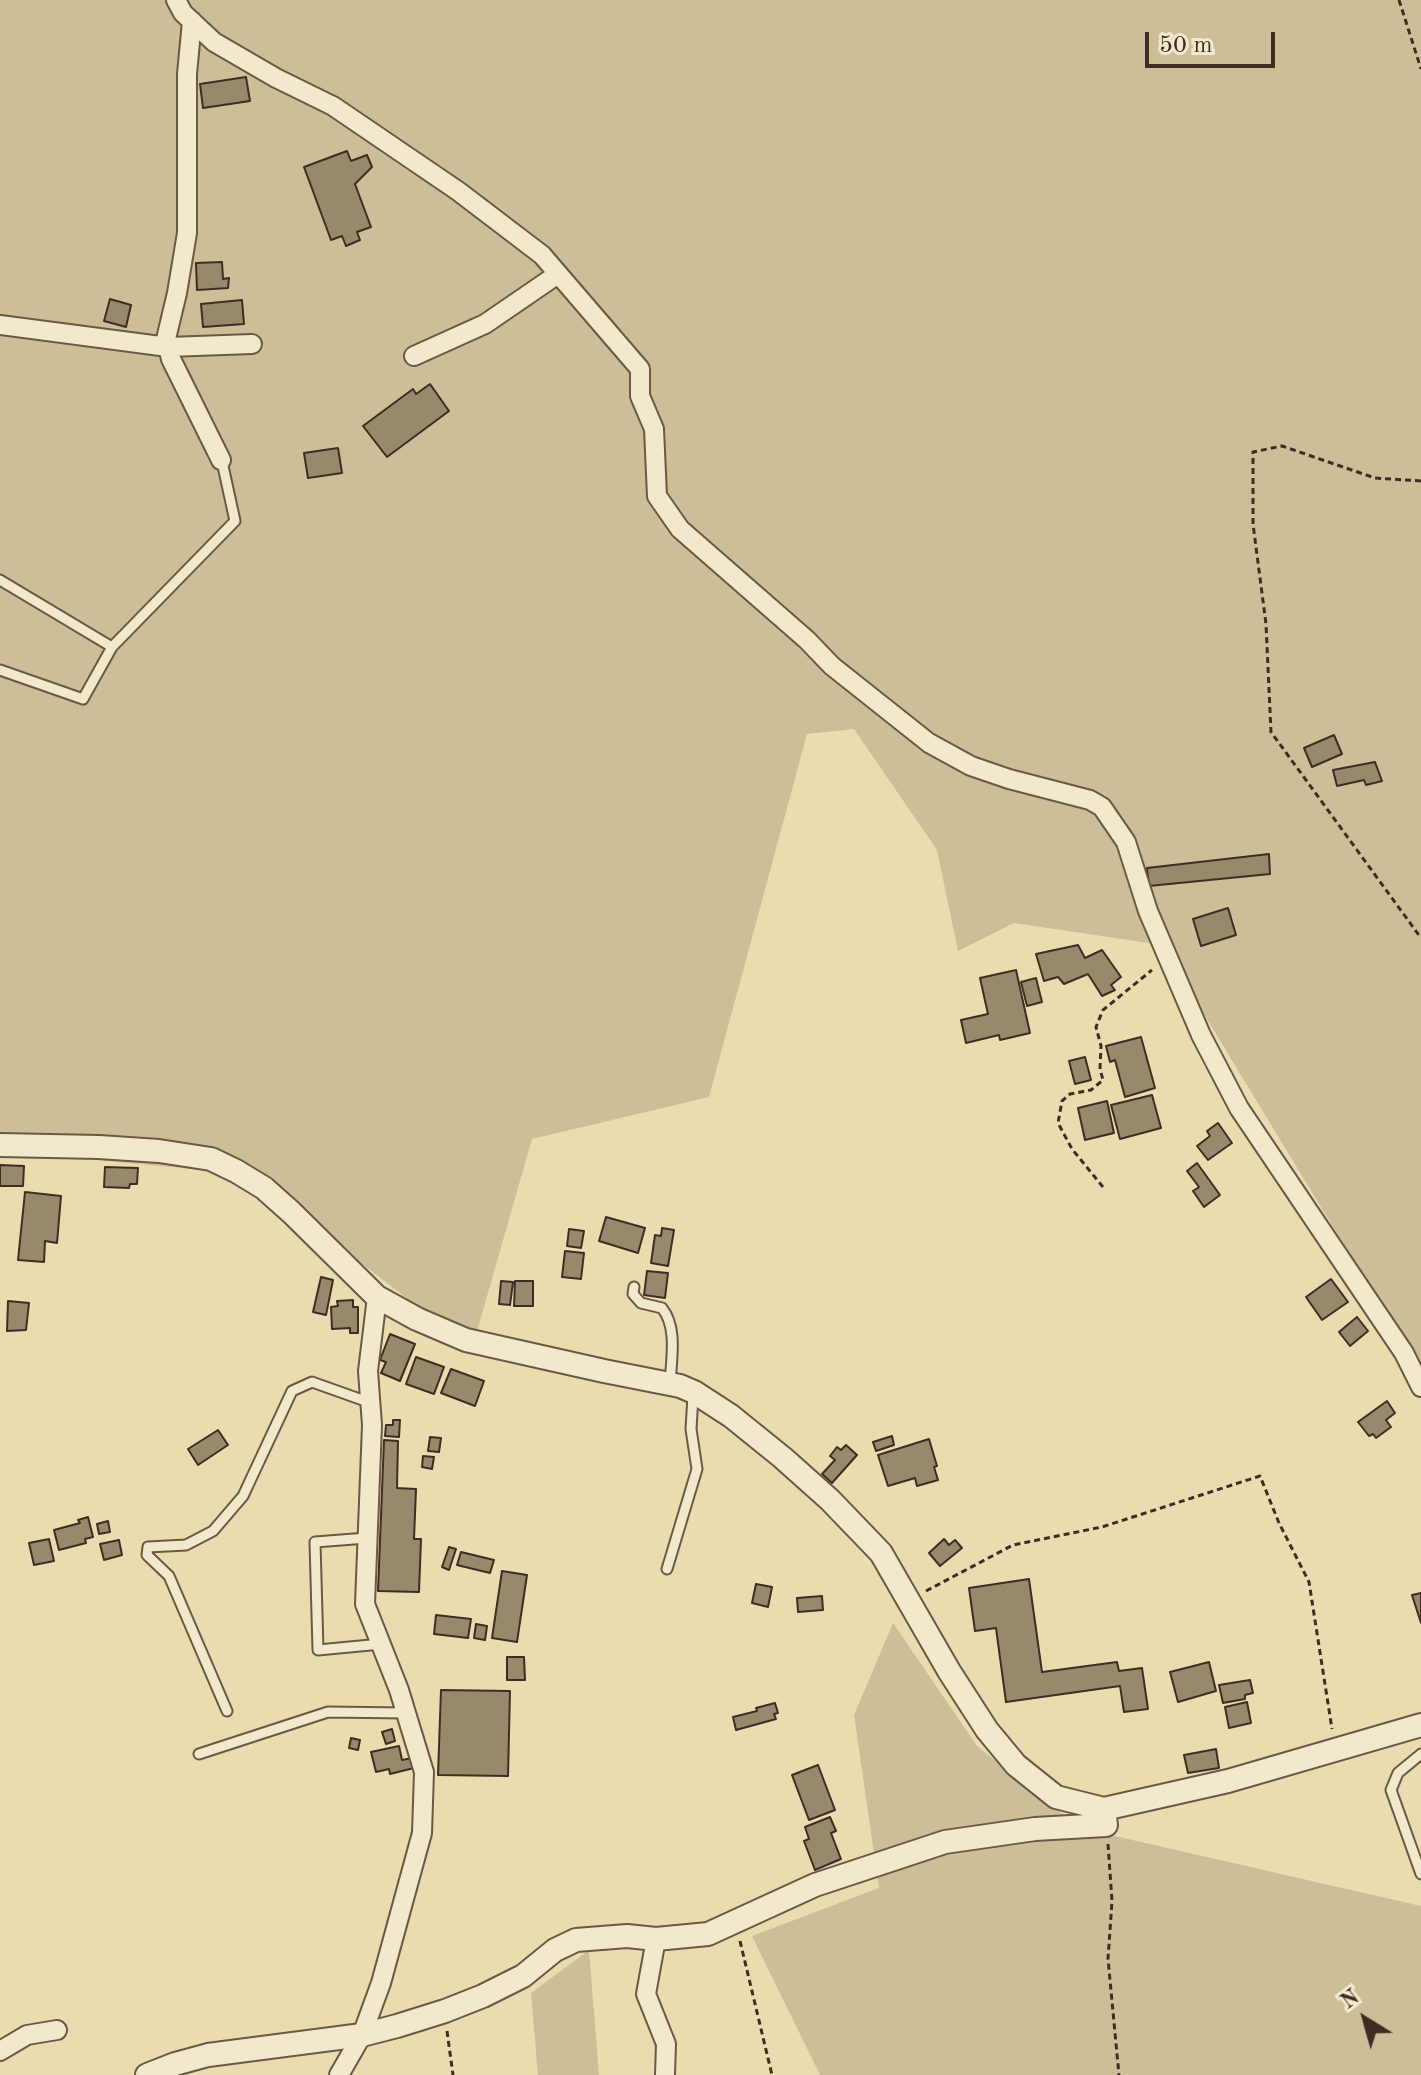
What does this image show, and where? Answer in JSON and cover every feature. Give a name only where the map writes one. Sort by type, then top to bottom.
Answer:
[{"type":"street","points":[[176,0],[183,13],[214,42],[333,106],[458,191],[542,255],[640,369],[640,396],[654,429],[657,496],[680,529],[807,640],[832,666],[929,743],[971,766],[1090,800],[1102,807],[1126,842],[1148,911],[1201,1035],[1239,1108],[1404,1353],[1421,1387]]},
{"type":"street","points":[[192,21],[187,74],[187,233],[166,339],[171,359],[221,459]]},
{"type":"street","points":[[414,356],[485,324],[558,274]]},
{"type":"street","points":[[0,325],[168,347],[252,344]]},
{"type":"street","points":[[0,1145],[99,1147],[159,1151],[211,1159],[264,1188],[377,1297],[417,1319],[466,1340],[680,1386],[694,1392],[731,1416],[830,1500],[881,1553],[949,1671],[987,1730],[1016,1765],[1056,1797],[1105,1817]]},
{"type":"street","points":[[339,2075],[362,2035],[381,1983],[422,1833],[424,1772],[399,1690],[365,1604],[372,1425],[368,1371],[377,1297]]},
{"type":"street","points":[[147,2075],[208,2055],[362,2035],[397,2026],[483,1996],[523,1976],[555,1950],[576,1940],[627,1936],[656,1939],[708,1934],[815,1885],[945,1842],[1105,1817],[1421,1725]]},
{"type":"street","points":[[656,1939],[646,1994],[666,2044],[665,2075]]},
{"type":"street","points":[[0,2051],[27,2035],[57,2030]]},
{"type":"lane","points":[[0,670],[83,699],[112,647],[235,521],[221,459]]},
{"type":"lane","points":[[0,580],[112,647]]},
{"type":"lane","points":[[634,1287],[633,1294],[641,1303],[662,1308],[669,1317],[672,1328],[670,1385]]},
{"type":"lane","points":[[227,1711],[169,1576],[147,1555],[148,1547],[186,1545],[213,1531],[243,1496],[292,1391],[312,1382],[371,1403]]},
{"type":"lane","points":[[667,1569],[697,1469],[691,1429],[694,1392]]},
{"type":"lane","points":[[367,1538],[315,1542],[318,1650],[381,1644]]},
{"type":"lane","points":[[199,1754],[328,1712],[406,1713]]},
{"type":"lane","points":[[1421,1754],[1398,1773],[1391,1790],[1421,1874]]},
{"type":"lane","points":[[1410,1844],[1421,1840]]},
{"type":"path","points":[[1399,0],[1421,69]]},
{"type":"path","points":[[1421,481],[1375,478],[1282,446],[1253,452],[1253,524],[1266,624],[1271,732],[1421,938]]},
{"type":"path","points":[[1103,1187],[1072,1149],[1058,1123],[1062,1101],[1070,1094],[1091,1090],[1103,1080],[1101,1046],[1096,1027],[1103,1010],[1168,958]]},
{"type":"path","points":[[908,1600],[1013,1545],[1102,1527],[1260,1476],[1279,1523],[1309,1582],[1336,1750]]},
{"type":"path","points":[[1105,1817],[1112,1901],[1108,1959],[1119,2075]]},
{"type":"path","points":[[735,1921],[772,2075]]},
{"type":"path","points":[[445,2011],[453,2075]]},
{"type":"shaded area","points":[[0,0],[1421,0],[1421,1372],[1162,945],[1014,923],[958,951],[937,850],[854,729],[807,734],[709,1097],[532,1139],[474,1342],[413,1303],[245,1174],[0,1151]]},
{"type":"shaded area","points":[[893,1623],[977,1746],[1080,1828],[1421,1906],[1421,2075],[820,2075],[752,1936],[879,1888],[854,1715]]},
{"type":"shaded area","points":[[589,1950],[599,2075],[538,2075],[531,1993]]},
{"type":"building","points":[[246,77],[250,101],[203,108],[200,84]]},
{"type":"building","points":[[347,151],[351,161],[367,155],[372,167],[355,184],[371,227],[357,232],[360,240],[346,246],[342,236],[331,240],[304,167]]},
{"type":"building","points":[[222,262],[223,279],[229,278],[228,288],[197,290],[196,263]]},
{"type":"building","points":[[110,299],[131,305],[126,327],[104,321]]},
{"type":"building","points":[[242,300],[244,324],[203,327],[201,304]]},
{"type":"building","points":[[430,384],[449,411],[387,457],[363,426],[413,389],[416,394]]},
{"type":"building","points":[[338,448],[342,473],[308,478],[304,453]]},
{"type":"building","points":[[1334,735],[1342,754],[1312,767],[1304,748]]},
{"type":"building","points":[[1375,762],[1382,781],[1366,785],[1364,780],[1337,786],[1333,770]]},
{"type":"building","points":[[1269,854],[1270,874],[1149,886],[1147,868]]},
{"type":"building","points":[[1228,908],[1236,935],[1201,946],[1193,919]]},
{"type":"building","points":[[1078,945],[1085,958],[1102,950],[1121,977],[1111,985],[1115,990],[1102,996],[1088,974],[1064,984],[1058,977],[1044,981],[1036,954]]},
{"type":"building","points":[[1016,970],[1030,1033],[1000,1040],[999,1035],[966,1043],[961,1020],[988,1014],[980,978]]},
{"type":"building","points":[[1036,978],[1042,1002],[1027,1006],[1021,982]]},
{"type":"building","points":[[1141,1037],[1155,1088],[1125,1097],[1115,1060],[1110,1062],[1106,1046]]},
{"type":"building","points":[[1085,1057],[1091,1080],[1075,1084],[1069,1061]]},
{"type":"building","points":[[1152,1095],[1161,1128],[1120,1139],[1111,1105]]},
{"type":"building","points":[[1107,1101],[1114,1133],[1085,1140],[1078,1108]]},
{"type":"building","points":[[1218,1123],[1232,1143],[1208,1160],[1197,1146],[1210,1136],[1207,1131]]},
{"type":"building","points":[[1197,1163],[1220,1195],[1204,1207],[1193,1191],[1199,1187],[1187,1171]]},
{"type":"building","points":[[0,1165],[24,1166],[23,1186],[0,1186]]},
{"type":"building","points":[[105,1167],[138,1168],[137,1184],[130,1184],[129,1188],[104,1187]]},
{"type":"building","points":[[25,1192],[61,1196],[57,1243],[45,1241],[44,1262],[18,1260]]},
{"type":"building","points":[[606,1217],[645,1228],[638,1253],[599,1241]]},
{"type":"building","points":[[662,1228],[674,1230],[668,1266],[651,1263],[655,1235],[661,1236]]},
{"type":"building","points":[[569,1229],[584,1231],[581,1248],[567,1246]]},
{"type":"building","points":[[565,1251],[584,1253],[581,1279],[562,1277]]},
{"type":"building","points":[[647,1271],[668,1273],[665,1298],[644,1295]]},
{"type":"building","points":[[321,1277],[333,1280],[326,1315],[313,1312]]},
{"type":"building","points":[[1331,1279],[1348,1302],[1322,1320],[1306,1297]]},
{"type":"building","points":[[501,1281],[513,1282],[510,1305],[499,1304]]},
{"type":"building","points":[[515,1281],[533,1281],[533,1306],[514,1306]]},
{"type":"building","points":[[353,1300],[353,1307],[358,1307],[358,1333],[350,1333],[350,1328],[332,1329],[331,1307],[338,1306],[337,1301]]},
{"type":"building","points":[[8,1301],[29,1303],[26,1330],[7,1331]]},
{"type":"building","points":[[1357,1317],[1368,1331],[1350,1346],[1339,1332]]},
{"type":"building","points":[[390,1334],[415,1344],[400,1381],[381,1373],[386,1362],[380,1360]]},
{"type":"building","points":[[416,1357],[444,1367],[434,1394],[406,1384]]},
{"type":"building","points":[[451,1369],[484,1381],[475,1406],[441,1393]]},
{"type":"building","points":[[1387,1401],[1395,1413],[1386,1420],[1391,1427],[1376,1438],[1373,1434],[1369,1436],[1358,1422]]},
{"type":"building","points":[[393,1420],[400,1420],[399,1437],[385,1436],[386,1425],[393,1425]]},
{"type":"building","points":[[218,1430],[228,1445],[198,1465],[188,1449]]},
{"type":"building","points":[[892,1436],[894,1445],[876,1451],[873,1442]]},
{"type":"building","points":[[430,1437],[441,1438],[439,1452],[428,1451]]},
{"type":"building","points":[[929,1439],[938,1480],[917,1486],[915,1478],[888,1486],[878,1455]]},
{"type":"building","points":[[384,1440],[398,1441],[397,1488],[416,1489],[414,1539],[421,1539],[419,1592],[378,1591]]},
{"type":"building","points":[[846,1445],[857,1455],[832,1483],[822,1474],[835,1460],[830,1456],[837,1447],[841,1450]]},
{"type":"building","points":[[423,1456],[434,1457],[432,1469],[422,1467]]},
{"type":"building","points":[[88,1517],[93,1537],[85,1539],[86,1543],[59,1550],[54,1530],[80,1523],[78,1520]]},
{"type":"building","points":[[108,1521],[110,1532],[99,1534],[97,1524]]},
{"type":"building","points":[[49,1539],[54,1561],[34,1565],[29,1543]]},
{"type":"building","points":[[944,1539],[949,1545],[955,1540],[962,1548],[940,1566],[929,1553]]},
{"type":"building","points":[[119,1540],[122,1555],[104,1560],[100,1544]]},
{"type":"building","points":[[449,1547],[456,1549],[449,1570],[442,1567]]},
{"type":"building","points":[[461,1552],[494,1560],[490,1573],[457,1565]]},
{"type":"building","points":[[502,1571],[527,1575],[517,1642],[492,1638]]},
{"type":"building","points":[[1029,1579],[1042,1672],[1117,1662],[1119,1671],[1142,1668],[1148,1709],[1124,1712],[1120,1686],[1006,1702],[996,1628],[975,1631],[969,1588]]},
{"type":"building","points":[[756,1584],[772,1587],[768,1607],[752,1603]]},
{"type":"building","points":[[1421,1593],[1421,1623],[1412,1595]]},
{"type":"building","points":[[822,1596],[823,1610],[798,1612],[797,1598]]},
{"type":"building","points":[[436,1615],[471,1619],[468,1638],[434,1634]]},
{"type":"building","points":[[476,1624],[487,1626],[485,1640],[474,1638]]},
{"type":"building","points":[[507,1657],[524,1657],[525,1680],[507,1680]]},
{"type":"building","points":[[1209,1662],[1216,1691],[1178,1702],[1170,1672]]},
{"type":"building","points":[[1250,1680],[1253,1693],[1245,1695],[1245,1699],[1223,1703],[1219,1685]]},
{"type":"building","points":[[441,1690],[510,1691],[508,1776],[438,1775]]},
{"type":"building","points":[[1247,1702],[1251,1723],[1229,1728],[1225,1707]]},
{"type":"building","points":[[775,1703],[776,1719],[736,1730],[733,1717]]},
{"type":"building","points":[[392,1729],[395,1741],[386,1744],[382,1732]]},
{"type":"building","points":[[351,1738],[360,1740],[358,1750],[349,1748]]},
{"type":"building","points":[[399,1746],[402,1760],[412,1758],[414,1768],[390,1774],[389,1769],[376,1772],[371,1752]]},
{"type":"building","points":[[1216,1749],[1219,1768],[1188,1773],[1184,1755]]},
{"type":"building","points":[[818,1765],[835,1810],[809,1820],[792,1775]]},
{"type":"building","points":[[830,1817],[836,1831],[831,1833],[841,1859],[815,1870],[804,1841],[809,1839],[805,1827]]}]
